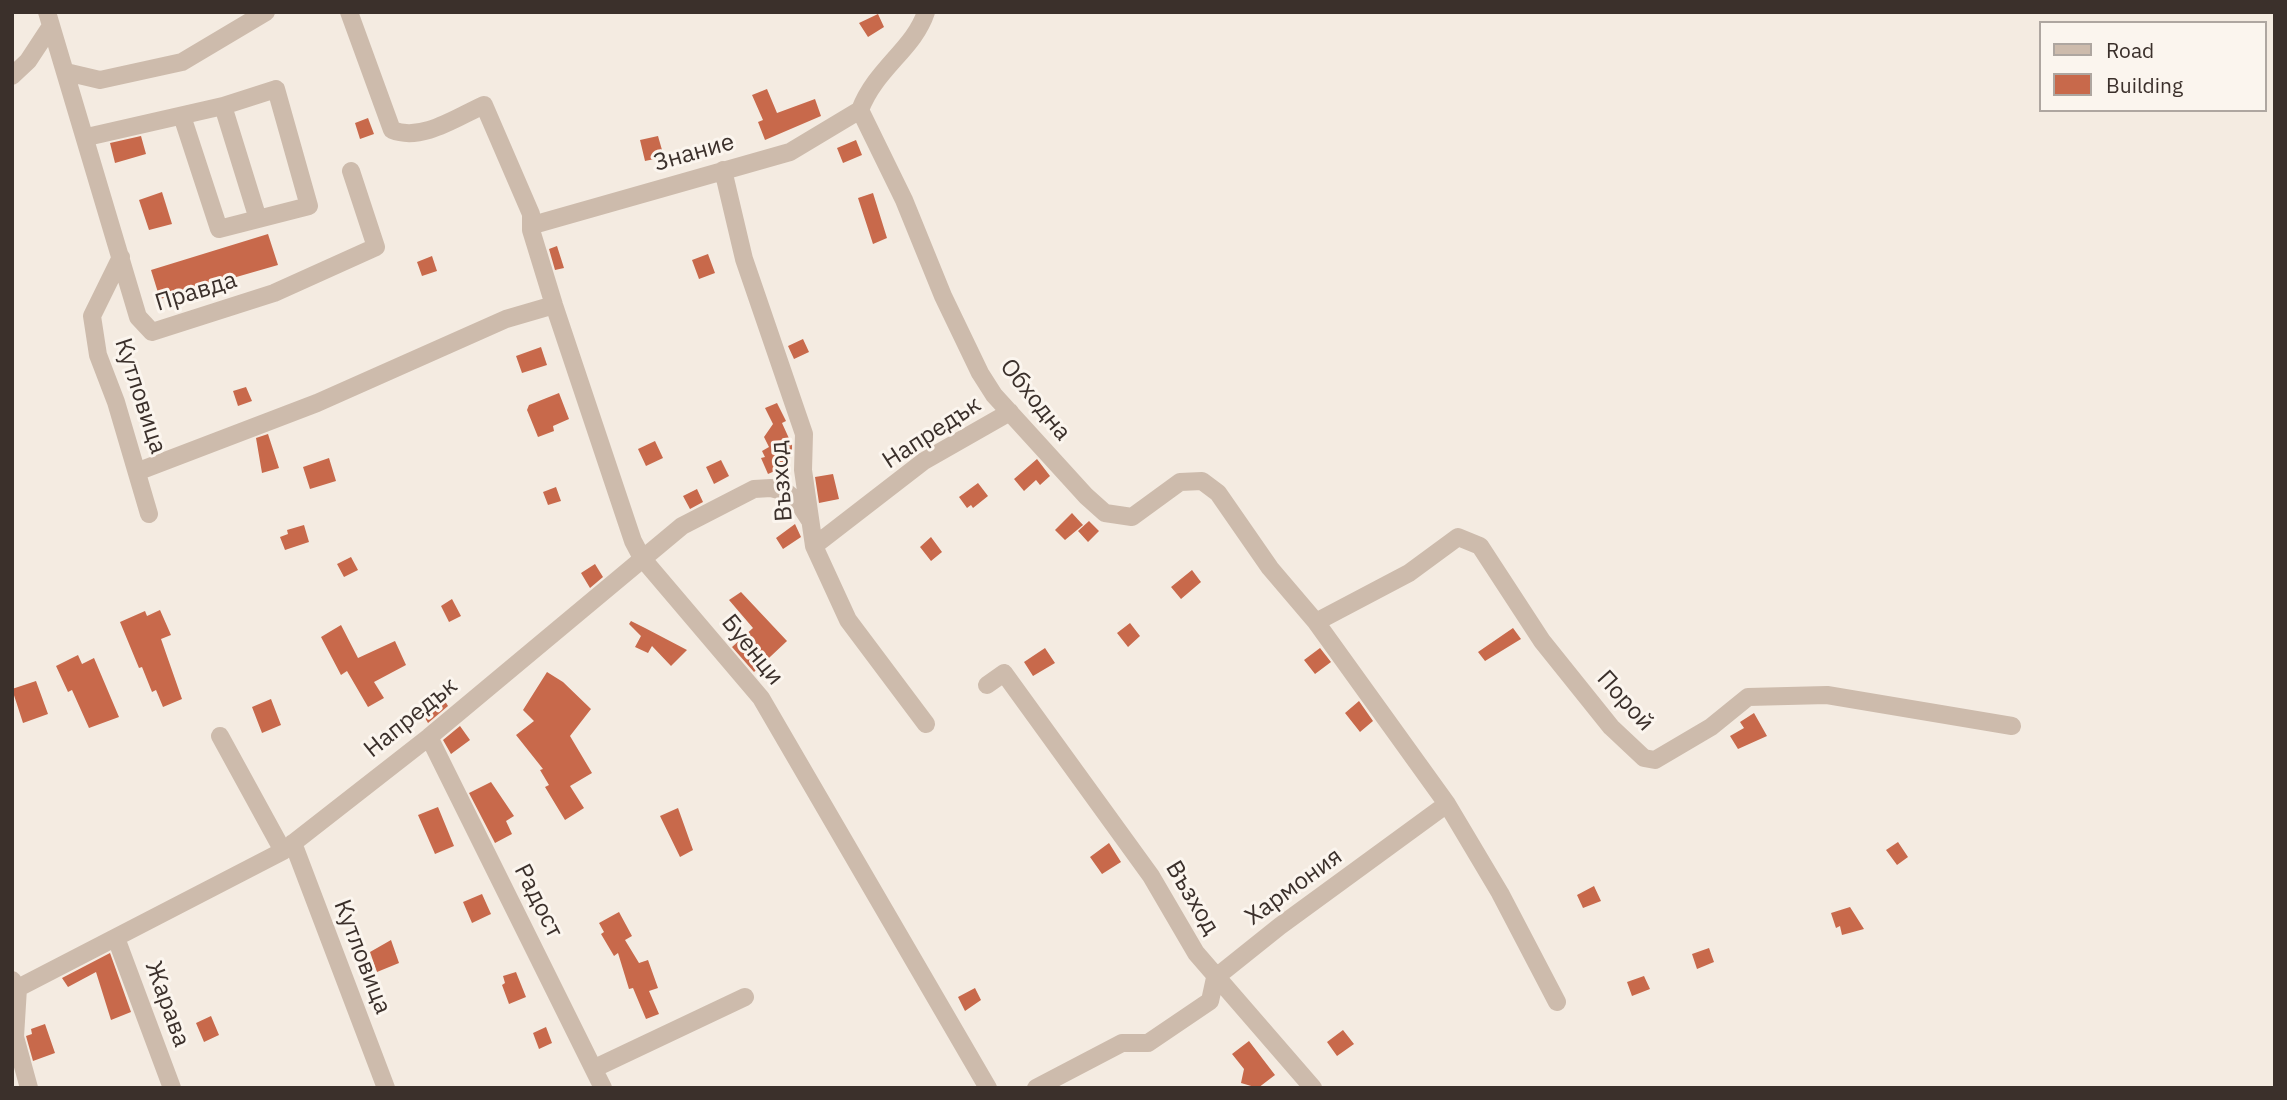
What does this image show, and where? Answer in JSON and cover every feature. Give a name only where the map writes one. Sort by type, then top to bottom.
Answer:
[{"type":"street","points":[[66,72],[100,80],[182,62],[266,12]]},
{"type":"street","name":"Буенци","points":[[349,12],[392,130],[406,135],[422,132],[484,105],[531,214],[531,230],[554,305],[633,541],[642,558],[761,698],[988,1088]]},
{"type":"street","points":[[860,110],[872,82],[916,34],[926,12]]},
{"type":"street","points":[[12,76],[28,61],[49,19]]},
{"type":"street","name":"Правда","points":[[49,19],[138,317],[152,332],[274,293],[376,247],[351,171]]},
{"type":"street","points":[[86,137],[223,106],[276,89],[309,206],[219,229],[182,116]]},
{"type":"street","points":[[223,106],[258,219]]},
{"type":"street","name":"Знание","points":[[533,225],[790,152],[860,110]]},
{"type":"street","name":"Обходна","points":[[860,110],[904,200],[943,296],[980,373],[1010,412],[1086,496],[1105,513],[1132,517],[1180,482],[1202,481],[1218,493],[1270,568],[1316,622]]},
{"type":"street","name":"Възход","points":[[723,170],[744,259],[804,434],[803,470],[814,546],[848,620],[926,724]]},
{"type":"street","name":"Кутловица","points":[[121,257],[92,316],[98,355],[139,471],[149,514]]},
{"type":"street","points":[[139,471],[317,403],[506,318],[554,305]]},
{"type":"street","name":"Напредък","points":[[814,546],[924,461],[1010,412]]},
{"type":"street","name":"Напредък","points":[[15,984],[116,938],[288,847],[429,737],[682,526],[754,489],[771,488],[786,492],[798,502],[809,519]]},
{"type":"street","name":"Порой","points":[[1316,622],[1409,573],[1458,537],[1479,546],[1542,641],[1611,727],[1644,758],[1655,760],[1711,727],[1748,697],[1827,695],[2012,726]]},
{"type":"street","points":[[1316,622],[1447,804],[1500,893],[1557,1002]]},
{"type":"street","name":"Възход","points":[[987,685],[1004,673],[1151,876],[1196,953],[1215,978],[1282,1049],[1313,1088]]},
{"type":"street","name":"Кутловица","points":[[219,736],[288,847],[386,1088]]},
{"type":"street","name":"Радост","points":[[429,737],[603,1088]]},
{"type":"street","name":"Хармония","points":[[1036,1088],[1122,1043],[1147,1043],[1210,1001],[1215,978],[1280,926],[1447,804]]},
{"type":"street","name":"Жарава","points":[[116,938],[172,1088]]},
{"type":"street","points":[[15,984],[15,1037],[29,1088]]},
{"type":"street","points":[[595,1068],[745,997]]},
{"type":"building","points":[[878,14],[884,27],[868,37],[859,23]]},
{"type":"building","points":[[767,89],[777,113],[815,99],[821,116],[765,140],[758,122],[763,120],[752,95]]},
{"type":"building","points":[[368,118],[374,134],[360,139],[355,123]]},
{"type":"building","points":[[141,136],[146,154],[115,163],[110,143]]},
{"type":"building","points":[[658,136],[664,157],[645,161],[640,140]]},
{"type":"building","points":[[856,140],[862,155],[843,163],[837,148]]},
{"type":"building","points":[[162,192],[172,224],[149,230],[139,200]]},
{"type":"building","points":[[873,193],[887,238],[873,244],[858,198]]},
{"type":"building","points":[[268,234],[278,265],[160,299],[151,270]]},
{"type":"building","points":[[557,246],[564,268],[555,270],[549,249]]},
{"type":"building","points":[[708,254],[715,273],[699,279],[692,260]]},
{"type":"building","points":[[432,256],[437,271],[422,276],[417,262]]},
{"type":"building","points":[[803,339],[809,352],[794,359],[788,346]]},
{"type":"building","points":[[541,347],[547,365],[522,373],[516,356]]},
{"type":"building","points":[[246,387],[252,401],[238,406],[233,391]]},
{"type":"building","points":[[559,393],[569,419],[553,426],[554,431],[538,437],[527,410],[529,405]]},
{"type":"building","points":[[777,403],[786,421],[782,423],[792,445],[792,453],[786,466],[768,474],[761,458],[765,457],[762,451],[769,447],[764,437],[773,424],[765,408]]},
{"type":"building","points":[[268,434],[279,468],[262,473],[256,438]]},
{"type":"building","points":[[655,441],[663,458],[646,466],[638,449]]},
{"type":"building","points":[[329,458],[336,481],[310,489],[303,467]]},
{"type":"building","points":[[1037,459],[1050,476],[1040,485],[1036,480],[1024,491],[1014,479]]},
{"type":"building","points":[[721,460],[729,476],[714,484],[706,467]]},
{"type":"building","points":[[833,474],[839,499],[819,503],[815,477]]},
{"type":"building","points":[[978,483],[988,496],[973,508],[971,505],[967,508],[959,497]]},
{"type":"building","points":[[556,487],[561,501],[548,505],[543,492]]},
{"type":"building","points":[[697,489],[703,502],[690,509],[683,496]]},
{"type":"building","points":[[1072,513],[1083,525],[1065,540],[1055,530]]},
{"type":"building","points":[[1089,521],[1099,531],[1088,542],[1078,531]]},
{"type":"building","points":[[795,524],[801,537],[783,549],[776,538]]},
{"type":"building","points":[[304,525],[309,542],[285,550],[280,537],[288,534],[287,530]]},
{"type":"building","points":[[931,537],[942,552],[931,561],[920,547]]},
{"type":"building","points":[[351,557],[358,570],[344,577],[337,564]]},
{"type":"building","points":[[595,564],[603,577],[590,588],[581,573]]},
{"type":"building","points":[[1192,570],[1201,582],[1181,599],[1171,587]]},
{"type":"building","points":[[741,592],[787,641],[754,672],[732,647],[753,628],[729,600]]},
{"type":"building","points":[[452,599],[461,616],[449,622],[441,606]]},
{"type":"building","points":[[160,610],[171,635],[161,639],[182,699],[163,707],[156,690],[152,692],[142,667],[139,668],[120,622],[145,611],[147,616]]},
{"type":"building","points":[[631,621],[687,650],[671,666],[652,646],[648,653],[635,647],[641,636],[629,624]]},
{"type":"building","points":[[1130,623],[1140,636],[1128,647],[1117,633]]},
{"type":"building","points":[[341,625],[358,658],[395,641],[406,665],[374,682],[384,698],[368,707],[347,671],[341,675],[321,637]]},
{"type":"building","points":[[1513,628],[1521,639],[1485,661],[1478,652]]},
{"type":"building","points":[[1045,648],[1055,663],[1033,676],[1024,662]]},
{"type":"building","points":[[1320,648],[1331,662],[1315,674],[1304,660]]},
{"type":"building","points":[[78,655],[82,664],[94,658],[119,717],[89,728],[72,690],[68,692],[56,666]]},
{"type":"building","points":[[547,672],[563,682],[591,709],[570,736],[592,773],[570,786],[584,808],[565,820],[545,787],[549,785],[540,770],[543,769],[516,735],[534,721],[523,710]]},
{"type":"building","points":[[36,681],[48,714],[23,723],[12,689]]},
{"type":"building","points":[[443,698],[448,706],[428,723],[418,706],[430,699],[433,705]]},
{"type":"building","points":[[271,699],[281,725],[262,733],[252,707]]},
{"type":"building","points":[[1359,701],[1373,721],[1360,732],[1345,713]]},
{"type":"building","points":[[1754,713],[1767,736],[1738,749],[1730,736],[1744,728],[1740,722]]},
{"type":"building","points":[[460,726],[470,740],[451,754],[443,740]]},
{"type":"building","points":[[491,782],[514,816],[506,821],[512,834],[495,843],[469,793]]},
{"type":"building","points":[[438,807],[454,846],[435,854],[418,815]]},
{"type":"building","points":[[678,808],[693,850],[680,857],[660,816]]},
{"type":"building","points":[[1898,842],[1908,857],[1897,865],[1886,850]]},
{"type":"building","points":[[1109,843],[1121,862],[1102,874],[1090,857]]},
{"type":"building","points":[[1594,886],[1601,901],[1583,908],[1577,895]]},
{"type":"building","points":[[482,894],[491,914],[472,923],[463,902]]},
{"type":"building","points":[[1850,907],[1864,929],[1842,935],[1840,926],[1836,928],[1831,913]]},
{"type":"building","points":[[619,912],[632,936],[625,940],[639,963],[648,960],[658,988],[649,991],[659,1014],[646,1019],[633,988],[629,989],[618,953],[614,956],[601,934],[604,932],[599,923]]},
{"type":"building","points":[[391,940],[399,963],[377,972],[370,952]]},
{"type":"building","points":[[1709,948],[1714,962],[1697,969],[1692,954]]},
{"type":"building","points":[[110,953],[131,1012],[111,1020],[96,972],[68,987],[62,978]]},
{"type":"building","points":[[516,972],[526,997],[509,1004],[502,985],[505,983],[503,976]]},
{"type":"building","points":[[1644,976],[1650,989],[1632,996],[1627,982]]},
{"type":"building","points":[[975,988],[981,1000],[965,1011],[958,997]]},
{"type":"building","points":[[211,1016],[219,1035],[204,1042],[196,1023]]},
{"type":"building","points":[[45,1024],[55,1053],[33,1061],[26,1036],[32,1034],[31,1029]]},
{"type":"building","points":[[546,1027],[552,1043],[539,1049],[533,1033]]},
{"type":"building","points":[[1343,1030],[1354,1044],[1337,1056],[1327,1042]]},
{"type":"building","points":[[1249,1041],[1275,1075],[1258,1088],[1241,1083],[1244,1069],[1232,1054]]}]
